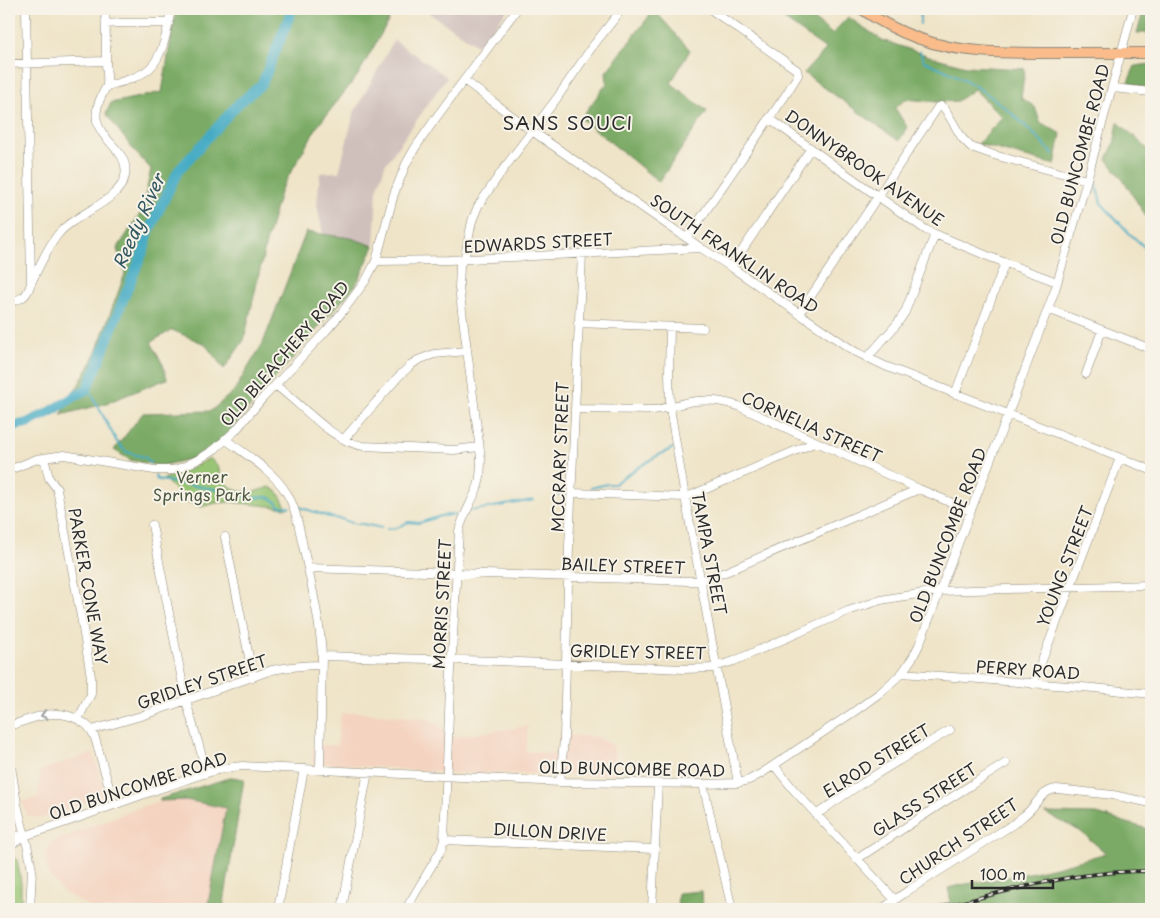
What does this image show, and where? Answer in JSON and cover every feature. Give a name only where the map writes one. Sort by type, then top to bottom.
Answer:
[{"type":"main road","points":[[862,9],[882,22],[908,34],[936,44],[962,49],[1001,52],[1151,53]]},
{"type":"street","points":[[26,9],[31,284]]},
{"type":"street","points":[[9,303],[23,298],[29,292],[31,284],[52,243],[61,231],[74,219],[113,195],[119,190],[123,182],[125,170],[123,159],[103,133],[97,119],[98,104],[107,86],[105,9]]},
{"type":"street","points":[[107,86],[140,75],[152,66],[160,53],[171,9]]},
{"type":"street","name":"OLD BLEACHERY ROAD","points":[[9,470],[44,458],[64,455],[154,470],[173,470],[195,461],[226,440],[326,331],[366,280],[376,261],[394,194],[406,164],[438,115],[517,9]]},
{"type":"street","name":"MORRIS STREET","points":[[444,840],[457,548],[460,526],[480,480],[481,463],[459,288],[460,265],[467,250],[472,221],[478,206],[592,47],[622,9]]},
{"type":"street","points":[[687,238],[798,77],[798,72],[710,9]]},
{"type":"street","name":"OLD BUNCOMBE ROAD","points":[[9,845],[24,836],[114,804],[207,773],[242,766],[560,782],[738,783],[753,778],[774,765],[868,702],[902,673],[919,646],[1048,310],[1087,180],[1133,9]]},
{"type":"street","points":[[106,24],[128,22],[168,23]]},
{"type":"street","points":[[9,64],[106,61]]},
{"type":"street","name":"SOUTH FRANKLIN ROAD","points":[[464,80],[532,131],[854,351],[885,366],[1151,470]]},
{"type":"street","points":[[1112,88],[1151,92]]},
{"type":"street","points":[[799,314],[936,109],[941,106],[945,109],[962,138],[971,147],[1087,180]]},
{"type":"street","name":"DONNYBROOK AVENUE","points":[[769,118],[926,230],[1057,282]]},
{"type":"street","points":[[731,267],[811,148]]},
{"type":"street","points":[[867,358],[905,312],[935,234]]},
{"type":"street","name":"EDWARDS STREET","points":[[376,261],[701,248]]},
{"type":"street","name":"MCCRARY STREET","points":[[560,782],[564,739],[568,577],[582,253]]},
{"type":"street","points":[[956,394],[1006,263]]},
{"type":"street","points":[[1048,310],[1151,349]]},
{"type":"street","points":[[578,323],[703,328]]},
{"type":"street","name":"TAMPA STREET","points":[[670,327],[670,408],[738,783]]},
{"type":"street","points":[[1086,374],[1102,330]]},
{"type":"street","points":[[344,439],[398,377],[411,365],[434,354],[467,351]]},
{"type":"street","points":[[275,385],[323,424],[352,444],[454,450],[479,447]]},
{"type":"street","name":"CORNELIA STREET","points":[[575,409],[653,410],[697,401],[725,402],[738,406],[971,511]]},
{"type":"street","points":[[226,440],[268,471],[286,492],[293,506],[319,622],[322,656],[320,769]]},
{"type":"street","points":[[572,493],[685,497],[816,442]]},
{"type":"street","name":"PARKER CONE WAY","points":[[44,458],[49,478],[57,489],[91,678],[91,694],[78,719]]},
{"type":"street","name":"YOUNG STREET","points":[[1033,684],[1120,458]]},
{"type":"street","name":"BAILEY STREET","points":[[308,568],[701,581],[919,489]]},
{"type":"street","points":[[152,526],[186,701],[207,773]]},
{"type":"street","points":[[225,537],[253,677]]},
{"type":"street","name":"GRIDLEY STREET","points":[[322,656],[702,669],[744,657],[865,605],[898,597],[940,591],[1151,586]]},
{"type":"street","name":"GRIDLEY STREET","points":[[92,730],[141,716],[272,670],[304,665],[321,666]]},
{"type":"street","name":"PERRY ROAD","points":[[902,673],[1151,694]]},
{"type":"street","points":[[9,726],[53,713],[64,714],[87,724],[92,730],[114,804]]},
{"type":"street","name":"ELROD STREET","points":[[816,815],[838,798],[950,730]]},
{"type":"street","points":[[9,754],[16,804],[32,870],[30,909]]},
{"type":"street","name":"GLASS STREET","points":[[858,858],[1006,763]]},
{"type":"street","points":[[774,765],[816,815],[895,900]]},
{"type":"street","points":[[278,909],[304,769]]},
{"type":"street","points":[[342,909],[368,772]]},
{"type":"street","points":[[652,909],[658,784]]},
{"type":"street","points":[[703,784],[732,909]]},
{"type":"street","name":"CHURCH STREET","points":[[882,909],[1015,823],[1046,792],[1057,789],[1112,795],[1151,803]]},
{"type":"street","name":"OLD BUNCOMBE ROAD","points":[[9,836],[24,836]]},
{"type":"street","points":[[406,909],[441,850],[444,840]]},
{"type":"street","name":"DILLON DRIVE","points":[[444,840],[654,849]]},
{"type":"shaded area","points":[[432,9],[508,9],[479,46],[430,14]]},
{"type":"shaded area","points":[[394,40],[447,77],[385,165],[377,190],[374,246],[351,238],[323,234],[317,205],[320,173],[339,172],[354,113]]},
{"type":"shaded area","points":[[357,712],[430,719],[454,737],[528,726],[526,751],[557,754],[559,734],[598,737],[613,746],[618,775],[452,773],[312,762],[314,744],[337,746],[341,713]]},
{"type":"shaded area","points":[[93,753],[106,796],[42,818],[28,816],[22,801],[38,798],[40,771]]},
{"type":"shaded area","points":[[186,800],[226,808],[208,905],[188,903],[177,909],[94,909],[63,892],[49,876],[44,857],[50,843],[140,807],[160,801]]},
{"type":"green space","points":[[176,9],[395,9],[358,75],[317,127],[281,189],[266,243],[244,340],[224,369],[205,344],[172,330],[151,342],[163,365],[167,379],[104,404],[61,415],[93,360],[125,274],[117,249],[142,211],[151,169],[106,114],[111,103],[162,92]]},
{"type":"green space","points":[[769,9],[801,9],[832,34],[848,17],[882,40],[966,66],[1025,69],[1021,98],[1035,107],[1040,122],[1061,134],[1055,165],[978,144],[1002,117],[974,89],[957,101],[937,102],[906,99],[895,108],[907,127],[899,141],[804,73],[826,49]]},
{"type":"green space","points":[[1144,9],[1151,9],[1151,33],[1137,33]]},
{"type":"green space","points":[[654,10],[690,50],[671,83],[707,111],[659,182],[581,118],[607,83],[606,72]]},
{"type":"green space","points":[[1151,64],[1151,90],[1128,82],[1135,66]]},
{"type":"green space","points":[[1118,122],[1151,152],[1151,225],[1126,184],[1107,159],[1114,144]]},
{"type":"green space","points":[[306,232],[351,238],[374,246],[356,285],[257,398],[225,439],[190,459],[160,466],[130,460],[114,450],[143,413],[211,411],[234,391],[263,343]]},
{"type":"green space","name":"Verner Springs Park","points":[[210,458],[218,467],[224,483],[238,491],[253,492],[270,487],[278,492],[287,508],[230,502],[201,507],[187,502],[164,479]]},
{"type":"green space","points":[[232,777],[244,779],[223,909],[207,909],[226,808],[186,800],[160,801],[160,799]]},
{"type":"green space","points":[[1045,813],[1097,814],[1151,830],[1151,909],[924,909],[951,902],[948,888],[1034,872],[1106,853],[1080,831]]},
{"type":"green space","points":[[9,856],[17,859],[21,883],[21,909],[9,907]]},
{"type":"green space","points":[[702,891],[703,909],[677,909],[678,893]]},
{"type":"waterway","name":"Reedy River","points":[[9,429],[50,412],[87,389],[145,247],[149,231],[178,171],[238,104],[262,84],[291,9]]},
{"type":"waterway","points":[[920,9],[920,24]]},
{"type":"waterway","points":[[920,51],[924,61],[964,79],[997,102],[1053,154]]},
{"type":"waterway","points":[[1095,179],[1101,203],[1151,253]]},
{"type":"waterway","points":[[87,389],[117,442],[125,451],[145,457],[150,463]]},
{"type":"waterway","points":[[591,488],[615,484],[655,457],[673,448]]},
{"type":"waterway","points":[[155,475],[156,479],[160,480],[220,490],[250,498],[267,497],[280,506],[289,507]]},
{"type":"waterway","points":[[558,495],[568,495]]},
{"type":"waterway","points":[[470,511],[534,500]]},
{"type":"waterway","points":[[296,506],[355,524],[382,528]]},
{"type":"waterway","points":[[387,529],[397,528],[408,522],[419,523],[441,516],[457,514]]},
{"type":"railway","points":[[935,909],[1056,880],[1103,873],[1151,871]]},
{"type":"district","name":"SANS SOUCI","points":[[568,122]]}]
